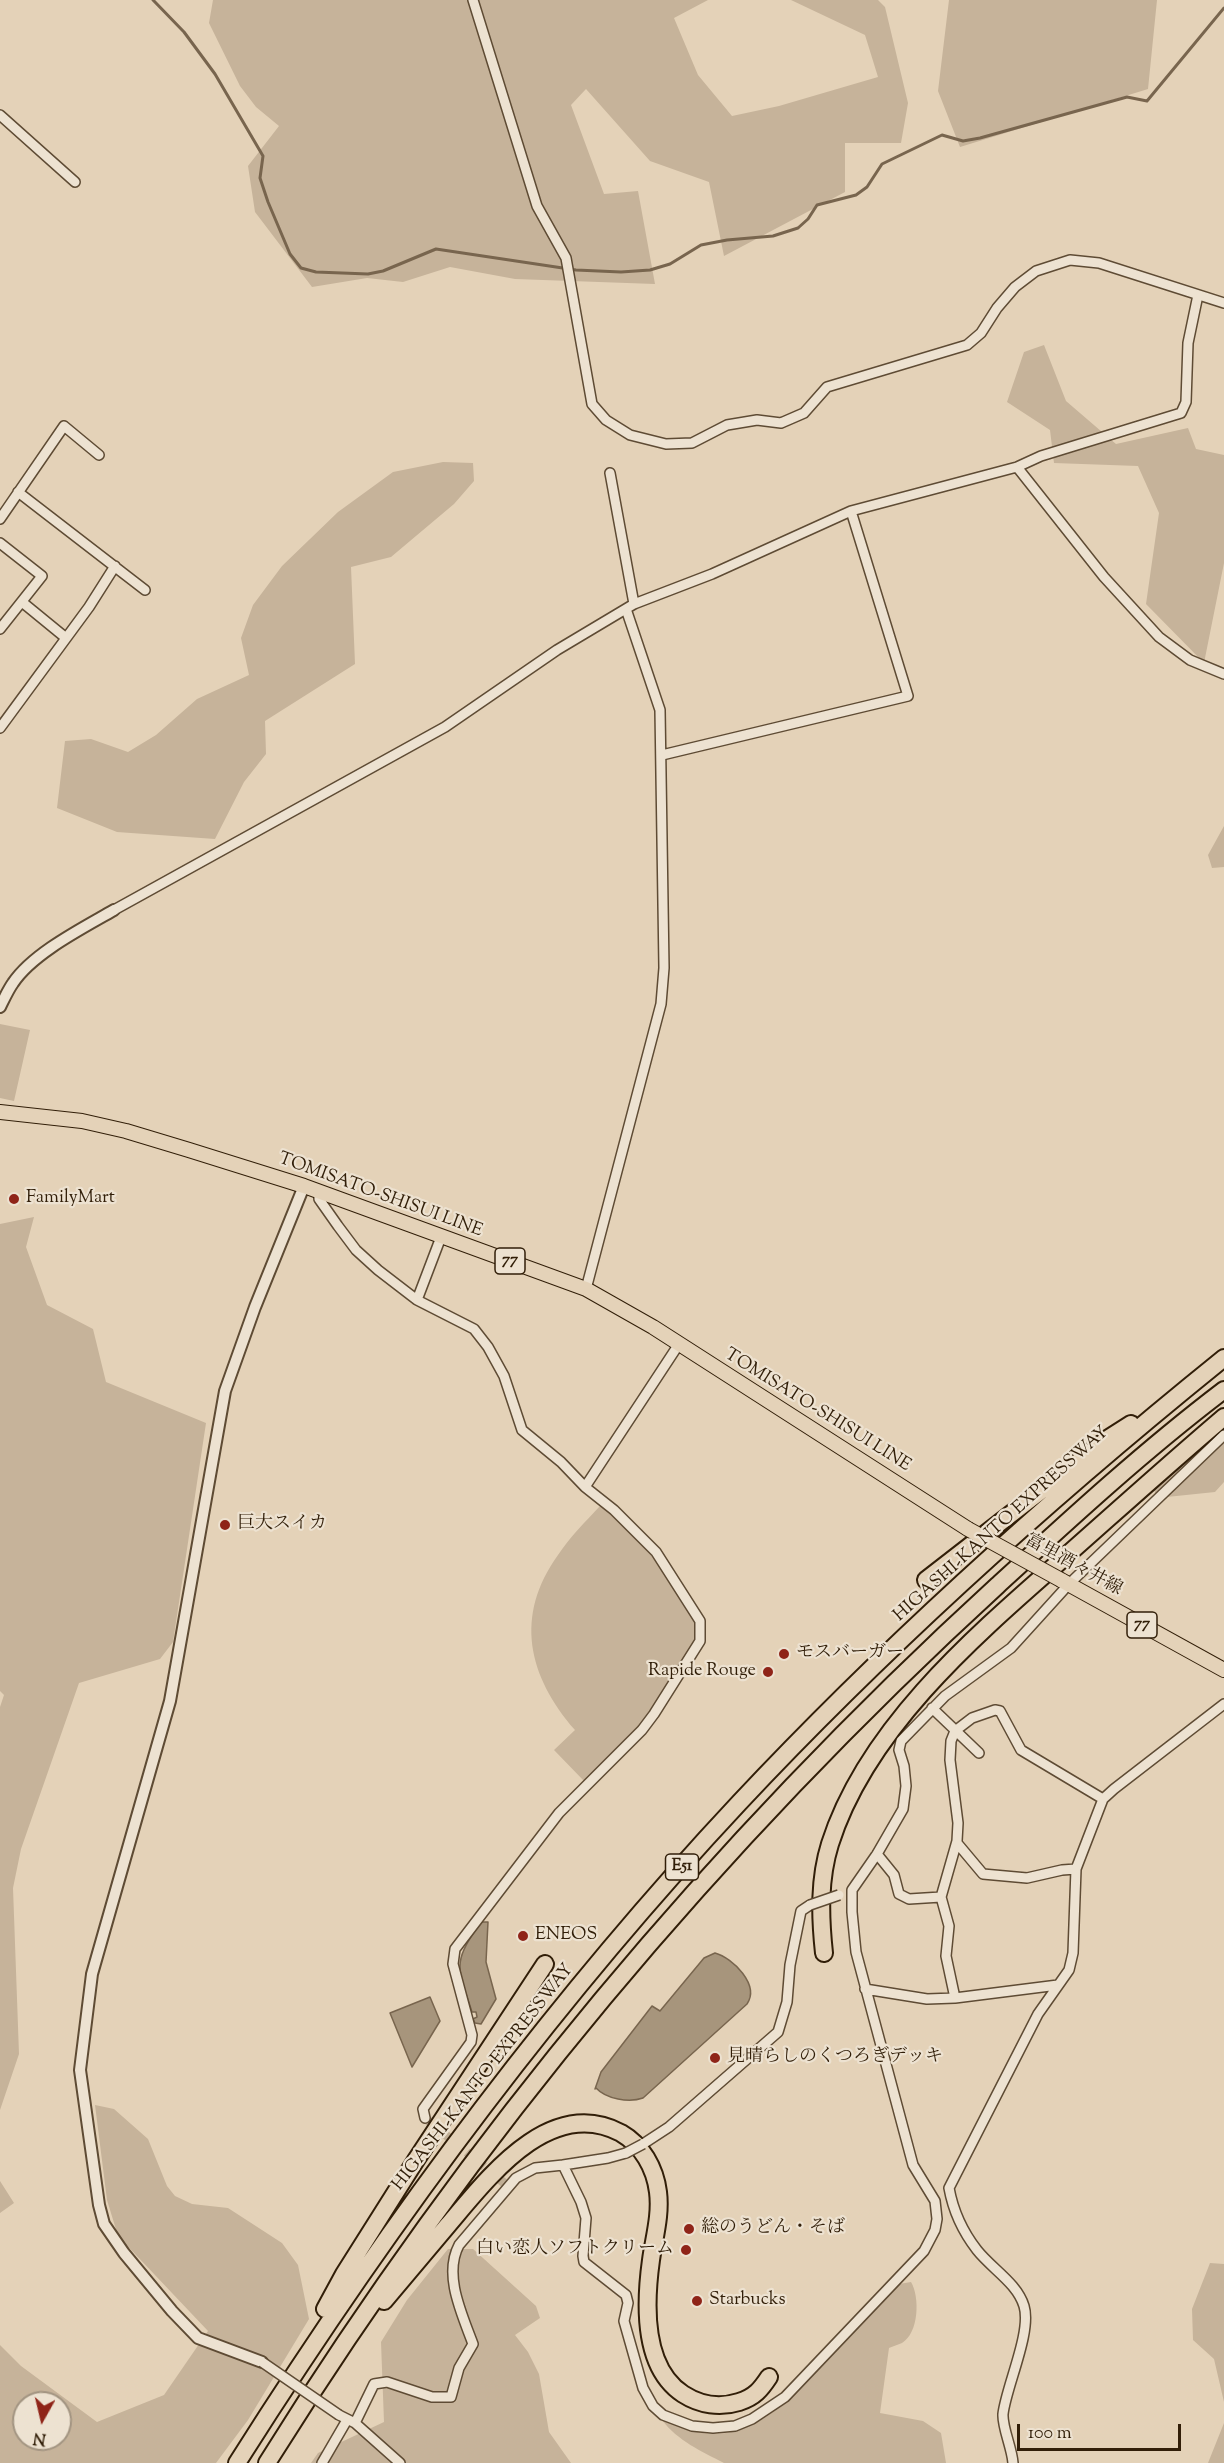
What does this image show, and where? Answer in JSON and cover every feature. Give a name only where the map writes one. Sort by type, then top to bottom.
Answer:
[{"type":"highway","name":"HIGASHI-KANTO EXPRESSWAY","points":[[237,2463],[390,2232],[499,2086],[611,1946],[730,1813],[837,1702],[950,1595],[1096,1464],[1224,1358]]},
{"type":"highway","points":[[926,1580],[1109,1438],[1188,1388]]},
{"type":"highway","name":"E51","points":[[267,2463],[327,2368],[411,2245],[519,2101],[634,1961],[759,1820],[856,1719],[941,1637],[1114,1482],[1224,1390]]},
{"type":"highway","points":[[824,1953],[821,1907],[830,1844],[862,1775],[892,1730],[926,1688],[993,1621],[1224,1417]]},
{"type":"highway","points":[[264,2421],[344,2274],[545,1964]]},
{"type":"highway","points":[[327,2368],[495,2170],[534,2139],[552,2130],[591,2124],[627,2137],[648,2158],[656,2181],[658,2204],[647,2308],[654,2350],[666,2376],[685,2396],[713,2405],[750,2398],[757,2394],[770,2377]]},
{"type":"main road","name":"TOMISATO-SHISUI LINE","points":[[0,1112],[82,1121],[126,1131],[319,1191],[586,1289],[678,1344],[968,1529]]},
{"type":"main road","name":"富里酒々井線","points":[[968,1529],[1224,1670]]},
{"type":"street","points":[[474,0],[537,206],[566,258],[592,404],[606,420],[630,435],[666,444],[692,443],[727,426],[758,420],[781,423],[804,413],[827,387],[967,345],[981,333],[997,308],[1015,287],[1036,271],[1070,260],[1099,263],[1224,303]]},
{"type":"street","points":[[0,115],[75,182]]},
{"type":"street","points":[[0,1007],[12,983],[22,972],[61,941],[445,727],[557,650],[630,606],[712,574],[852,511],[1017,467],[1041,456],[1181,413],[1186,402],[1188,343],[1198,295]]},
{"type":"street","points":[[0,519],[64,426],[99,455]]},
{"type":"street","points":[[1017,467],[1104,577],[1159,637],[1190,660],[1224,674]]},
{"type":"street","points":[[586,1289],[661,1004],[664,968],[660,710],[630,606],[610,473]]},
{"type":"street","points":[[18,492],[145,590]]},
{"type":"street","points":[[662,756],[908,696],[852,511]]},
{"type":"street","points":[[0,543],[42,576],[0,629]]},
{"type":"street","points":[[0,728],[66,639],[114,566]]},
{"type":"street","points":[[22,602],[66,639]]},
{"type":"street","points":[[304,1186],[255,1307],[225,1390],[170,1701],[92,1974],[80,2070],[104,2224],[124,2253],[172,2311],[198,2338],[262,2362],[347,2419],[400,2463]]},
{"type":"street","points":[[319,1191],[319,1199],[357,1250],[378,1270],[417,1300],[474,1329],[488,1347],[504,1376],[522,1430],[614,1510],[656,1552],[700,1621],[700,1641],[654,1714],[642,1730],[559,1813],[454,1949],[453,1964],[472,2036],[471,2042],[423,2109],[425,2118]]},
{"type":"street","points":[[417,1300],[441,1237]]},
{"type":"street","points":[[585,1487],[678,1344]]},
{"type":"street","points":[[321,2463],[347,2419],[374,2384],[387,2382],[432,2397],[451,2397],[459,2368],[473,2344],[453,2287],[454,2253],[516,2178],[535,2168],[608,2158],[643,2144],[669,2127],[778,2032],[787,2002],[790,1965],[801,1911],[810,1905],[852,1890],[877,1854],[903,1809],[906,1786],[904,1766],[899,1750],[901,1741],[945,1696],[1011,1648],[1065,1582],[1224,1436]]},
{"type":"street","points":[[1013,2463],[1012,2448],[1002,2417],[1016,2370],[1025,2310],[1020,2295],[978,2251],[966,2234],[951,2202],[949,2188],[1038,2014],[1069,1970],[1073,1953],[1076,1869],[1103,1799],[1224,1704]]},
{"type":"street","points":[[932,1708],[979,1753]]},
{"type":"street","points":[[956,1998],[946,1956],[949,1926],[941,1898],[957,1843],[958,1823],[950,1760],[951,1741],[955,1731],[972,1718],[995,1710],[1000,1711],[1021,1750],[1103,1799]]},
{"type":"street","points":[[957,1843],[983,1874],[1027,1878],[1076,1869]]},
{"type":"street","points":[[877,1854],[894,1875],[899,1894],[909,1899],[941,1898]]},
{"type":"street","points":[[563,2165],[586,2218],[584,2262],[626,2295],[624,2321],[643,2388],[653,2406],[663,2415],[692,2426],[713,2428],[735,2426],[752,2419],[785,2397],[924,2251],[933,2235],[937,2211],[928,2187],[913,2165],[865,1989],[854,1939],[852,1890]]},
{"type":"street","points":[[865,1989],[927,1999],[956,1998],[1058,1985]]},
{"type":"street","points":[[928,2187],[949,2188]]},
{"type":"shaded area","points":[[213,0],[708,0],[674,18],[698,75],[732,116],[779,106],[878,77],[865,35],[791,0],[878,0],[885,7],[908,103],[901,143],[845,143],[845,192],[724,256],[709,182],[650,161],[586,89],[571,105],[604,194],[638,191],[655,284],[515,279],[450,267],[403,282],[367,278],[312,287],[255,212],[248,166],[279,126],[256,107],[240,86],[209,23]]},
{"type":"shaded area","points":[[949,0],[1157,0],[1148,89],[960,147],[938,91]]},
{"type":"shaded area","points":[[1044,345],[1066,401],[1116,444],[1188,428],[1196,449],[1224,455],[1224,563],[1204,663],[1146,604],[1159,513],[1138,466],[1054,463],[1050,430],[1007,402],[1024,352]]},
{"type":"shaded area","points":[[443,462],[473,463],[474,481],[454,504],[391,557],[351,567],[355,664],[265,721],[266,754],[244,782],[215,839],[117,832],[57,808],[65,741],[91,739],[128,752],[156,735],[197,699],[249,675],[241,638],[253,605],[282,566],[338,512],[393,472]]},
{"type":"shaded area","points":[[1224,826],[1224,867],[1212,868],[1208,855]]},
{"type":"shaded area","points":[[0,1024],[30,1030],[14,1101],[0,1098]]},
{"type":"shaded area","points":[[34,1217],[26,1247],[47,1305],[93,1329],[106,1382],[206,1423],[173,1642],[160,1659],[79,1683],[21,1849],[13,1888],[19,2054],[0,2110],[0,1707],[4,1695],[0,1691],[0,1224]]},
{"type":"shaded area","points":[[1224,1412],[1224,1482],[1215,1492],[1157,1498],[1150,1478],[1164,1456],[1207,1422]]},
{"type":"shaded area","points":[[600,1506],[629,1530],[654,1558],[695,1621],[698,1632],[697,1639],[652,1712],[584,1781],[554,1750],[575,1730],[546,1688],[537,1667],[532,1645],[532,1623],[535,1600],[544,1578],[568,1542]]},
{"type":"shaded area","points":[[481,1922],[488,1922],[486,1962],[496,1999],[481,2024],[475,2023],[473,2019],[477,2017],[476,2012],[472,2012],[460,1965],[465,1947]]},
{"type":"shaded area","points":[[715,1953],[729,1960],[743,1973],[750,1989],[747,2004],[643,2098],[618,2099],[595,2089],[601,2072],[652,2006],[660,2011],[704,1958]]},
{"type":"shaded area","points":[[430,1997],[440,2021],[412,2067],[390,2013]]},
{"type":"shaded area","points":[[95,2105],[114,2109],[148,2139],[167,2186],[175,2196],[192,2204],[228,2208],[282,2243],[298,2265],[309,2319],[248,2420],[216,2463],[0,2463],[0,2345],[21,2366],[55,2391],[12,2391],[12,2451],[72,2451],[72,2404],[97,2422],[164,2395],[208,2331],[118,2236],[107,2200]]},
{"type":"shaded area","points":[[0,2181],[14,2203],[0,2213]]},
{"type":"shaded area","points":[[448,2249],[473,2249],[536,2306],[540,2318],[515,2335],[528,2352],[539,2374],[549,2432],[571,2463],[311,2463],[318,2453],[384,2422],[381,2342],[407,2300]]},
{"type":"shaded area","points":[[1210,2263],[1224,2264],[1224,2402],[1214,2359],[1193,2340],[1192,2309]]},
{"type":"shaded area","points":[[911,2282],[917,2305],[915,2323],[908,2338],[889,2348],[880,2413],[923,2421],[941,2433],[946,2463],[724,2463],[683,2440],[662,2420],[708,2434],[734,2431],[752,2425],[799,2390],[899,2284]]},
{"type":"shaded area","points":[[1224,2423],[1224,2463],[1208,2463]]},
{"type":"waterway","points":[[153,0],[184,32],[215,74],[263,156],[260,178],[290,254],[301,268],[316,272],[368,274],[383,271],[436,249],[576,270],[621,272],[650,270],[670,264],[701,245],[773,236],[798,228],[808,219],[817,205],[856,195],[867,187],[882,164],[942,135],[963,141],[1127,97],[1147,101],[1224,8]]},
{"type":"tunnel","points":[[425,2118],[509,2187]]},
{"type":"place","name":"FamilyMart","points":[[14,1199]]},
{"type":"place","name":"巨大スイカ","points":[[225,1525]]},
{"type":"place","name":"モスバーガー","points":[[784,1654]]},
{"type":"place","name":"Rapide Rouge","points":[[768,1672]]},
{"type":"place","name":"ENEOS","points":[[523,1936]]},
{"type":"place","name":"見晴らしのくつろぎデッキ","points":[[715,2058]]},
{"type":"place","name":"総のうどん・そば","points":[[689,2229]]},
{"type":"place","name":"白い恋人ソフトクリーム","points":[[686,2250]]},
{"type":"place","name":"Starbucks","points":[[697,2301]]}]
